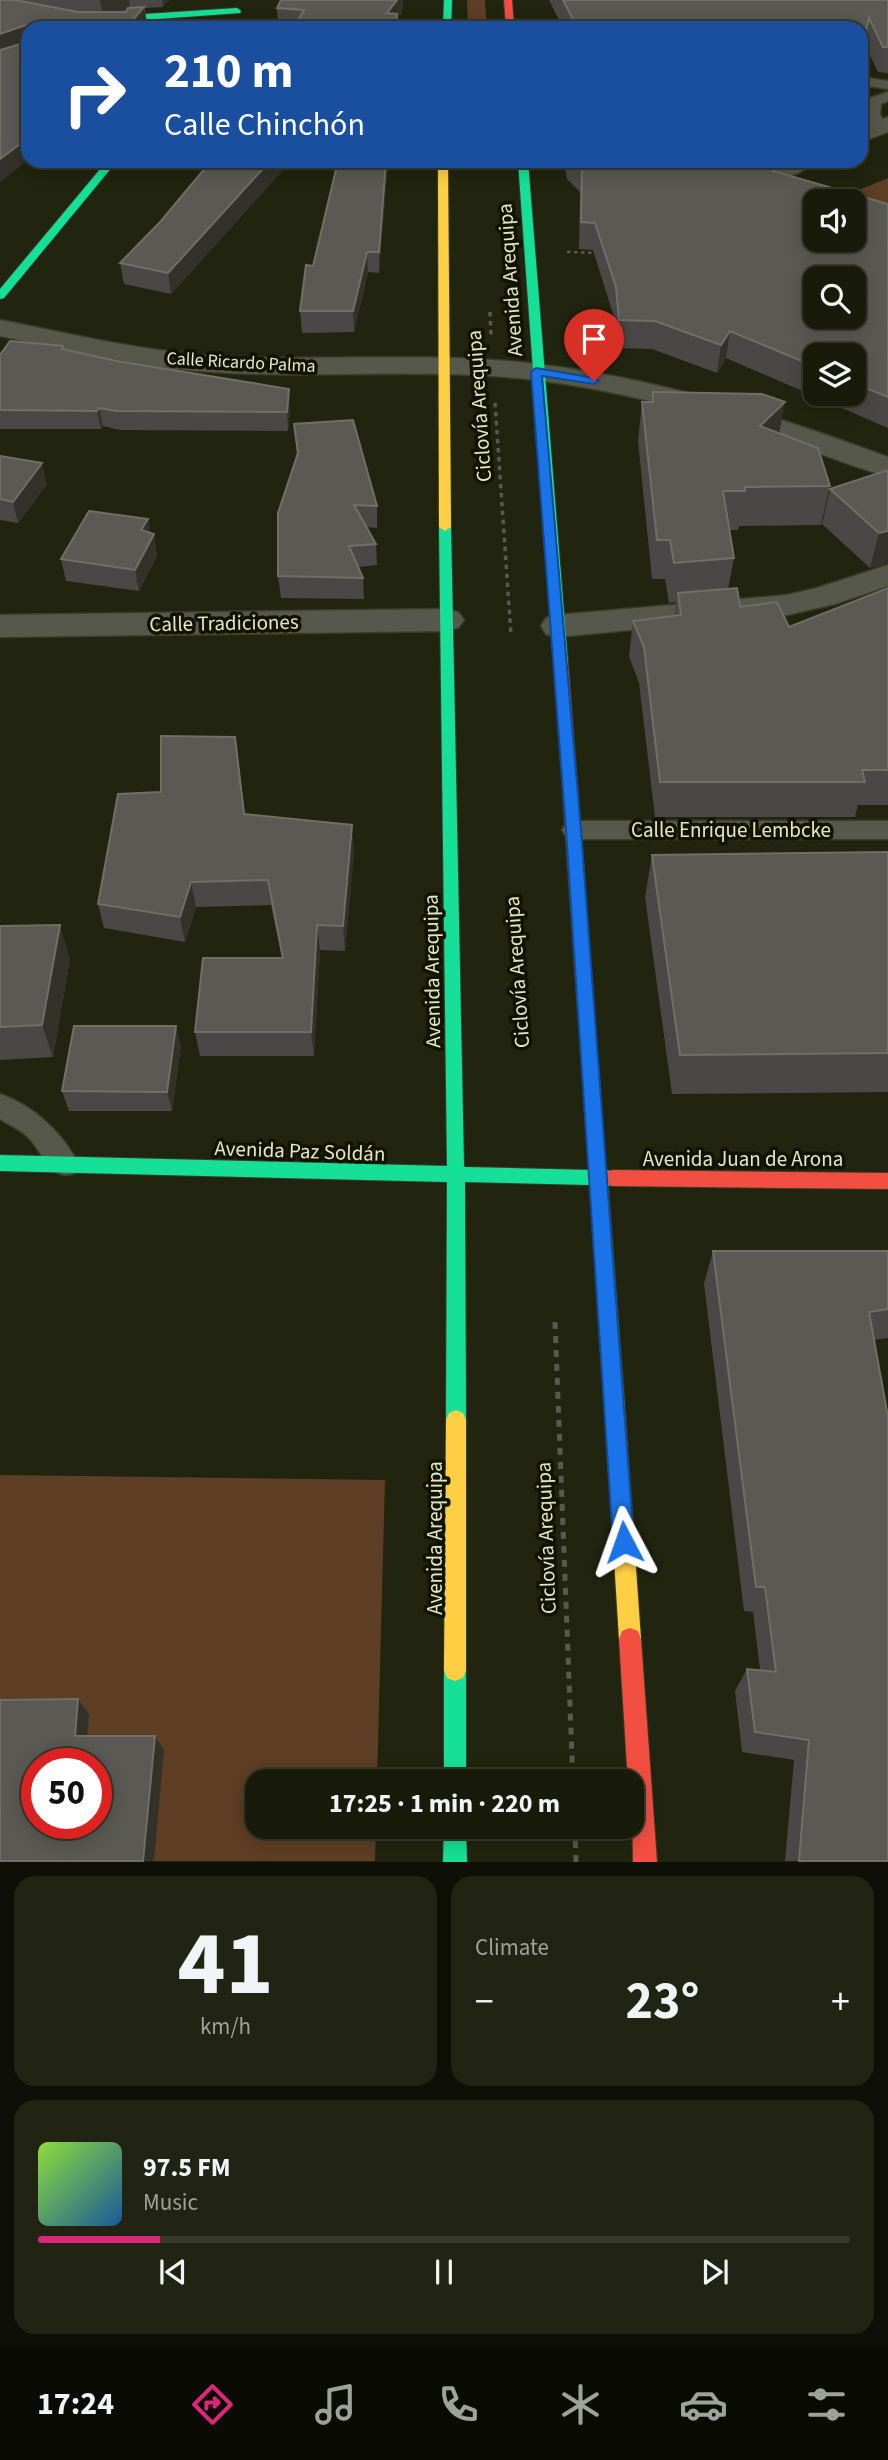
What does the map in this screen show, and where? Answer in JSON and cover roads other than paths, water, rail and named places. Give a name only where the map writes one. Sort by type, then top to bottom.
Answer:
[{"type":"main road","points":[[447,21],[448,0]]},
{"type":"main road","points":[[508,0],[510,21]]},
{"type":"main road","points":[[115,21],[242,6]]},
{"type":"main road","points":[[229,21],[242,6]]},
{"type":"main road","points":[[0,296],[106,168]]},
{"type":"main road","name":"Avenida Arequipa","points":[[443,168],[443,366],[455,1176],[455,1769]]},
{"type":"main road","name":"Avenida Arequipa","points":[[523,168],[536,372],[574,830],[599,1178],[645,1861]]},
{"type":"main road","name":"Avenida Paz Soldán","points":[[0,1163],[599,1178]]},
{"type":"main road","name":"Avenida Juan de Arona","points":[[599,1178],[888,1181]]},
{"type":"main road","points":[[455,1839],[455,1861]]},
{"type":"street","points":[[755,168],[775,173],[801,172]]},
{"type":"street","name":"Calle Ricardo Palma","points":[[0,328],[196,363],[443,366],[536,372],[636,388],[716,407],[888,467]]},
{"type":"street","points":[[557,626],[787,605],[824,597],[888,575]]},
{"type":"street","name":"Calle Tradiciones","points":[[0,626],[448,620]]},
{"type":"lane","points":[[868,82],[888,85]]},
{"type":"lane","points":[[876,129],[872,107],[875,101],[888,96]]},
{"type":"lane","name":"Calle Enrique Lembcke","points":[[574,830],[888,830]]},
{"type":"lane","points":[[0,1105],[37,1128],[65,1165]]}]
